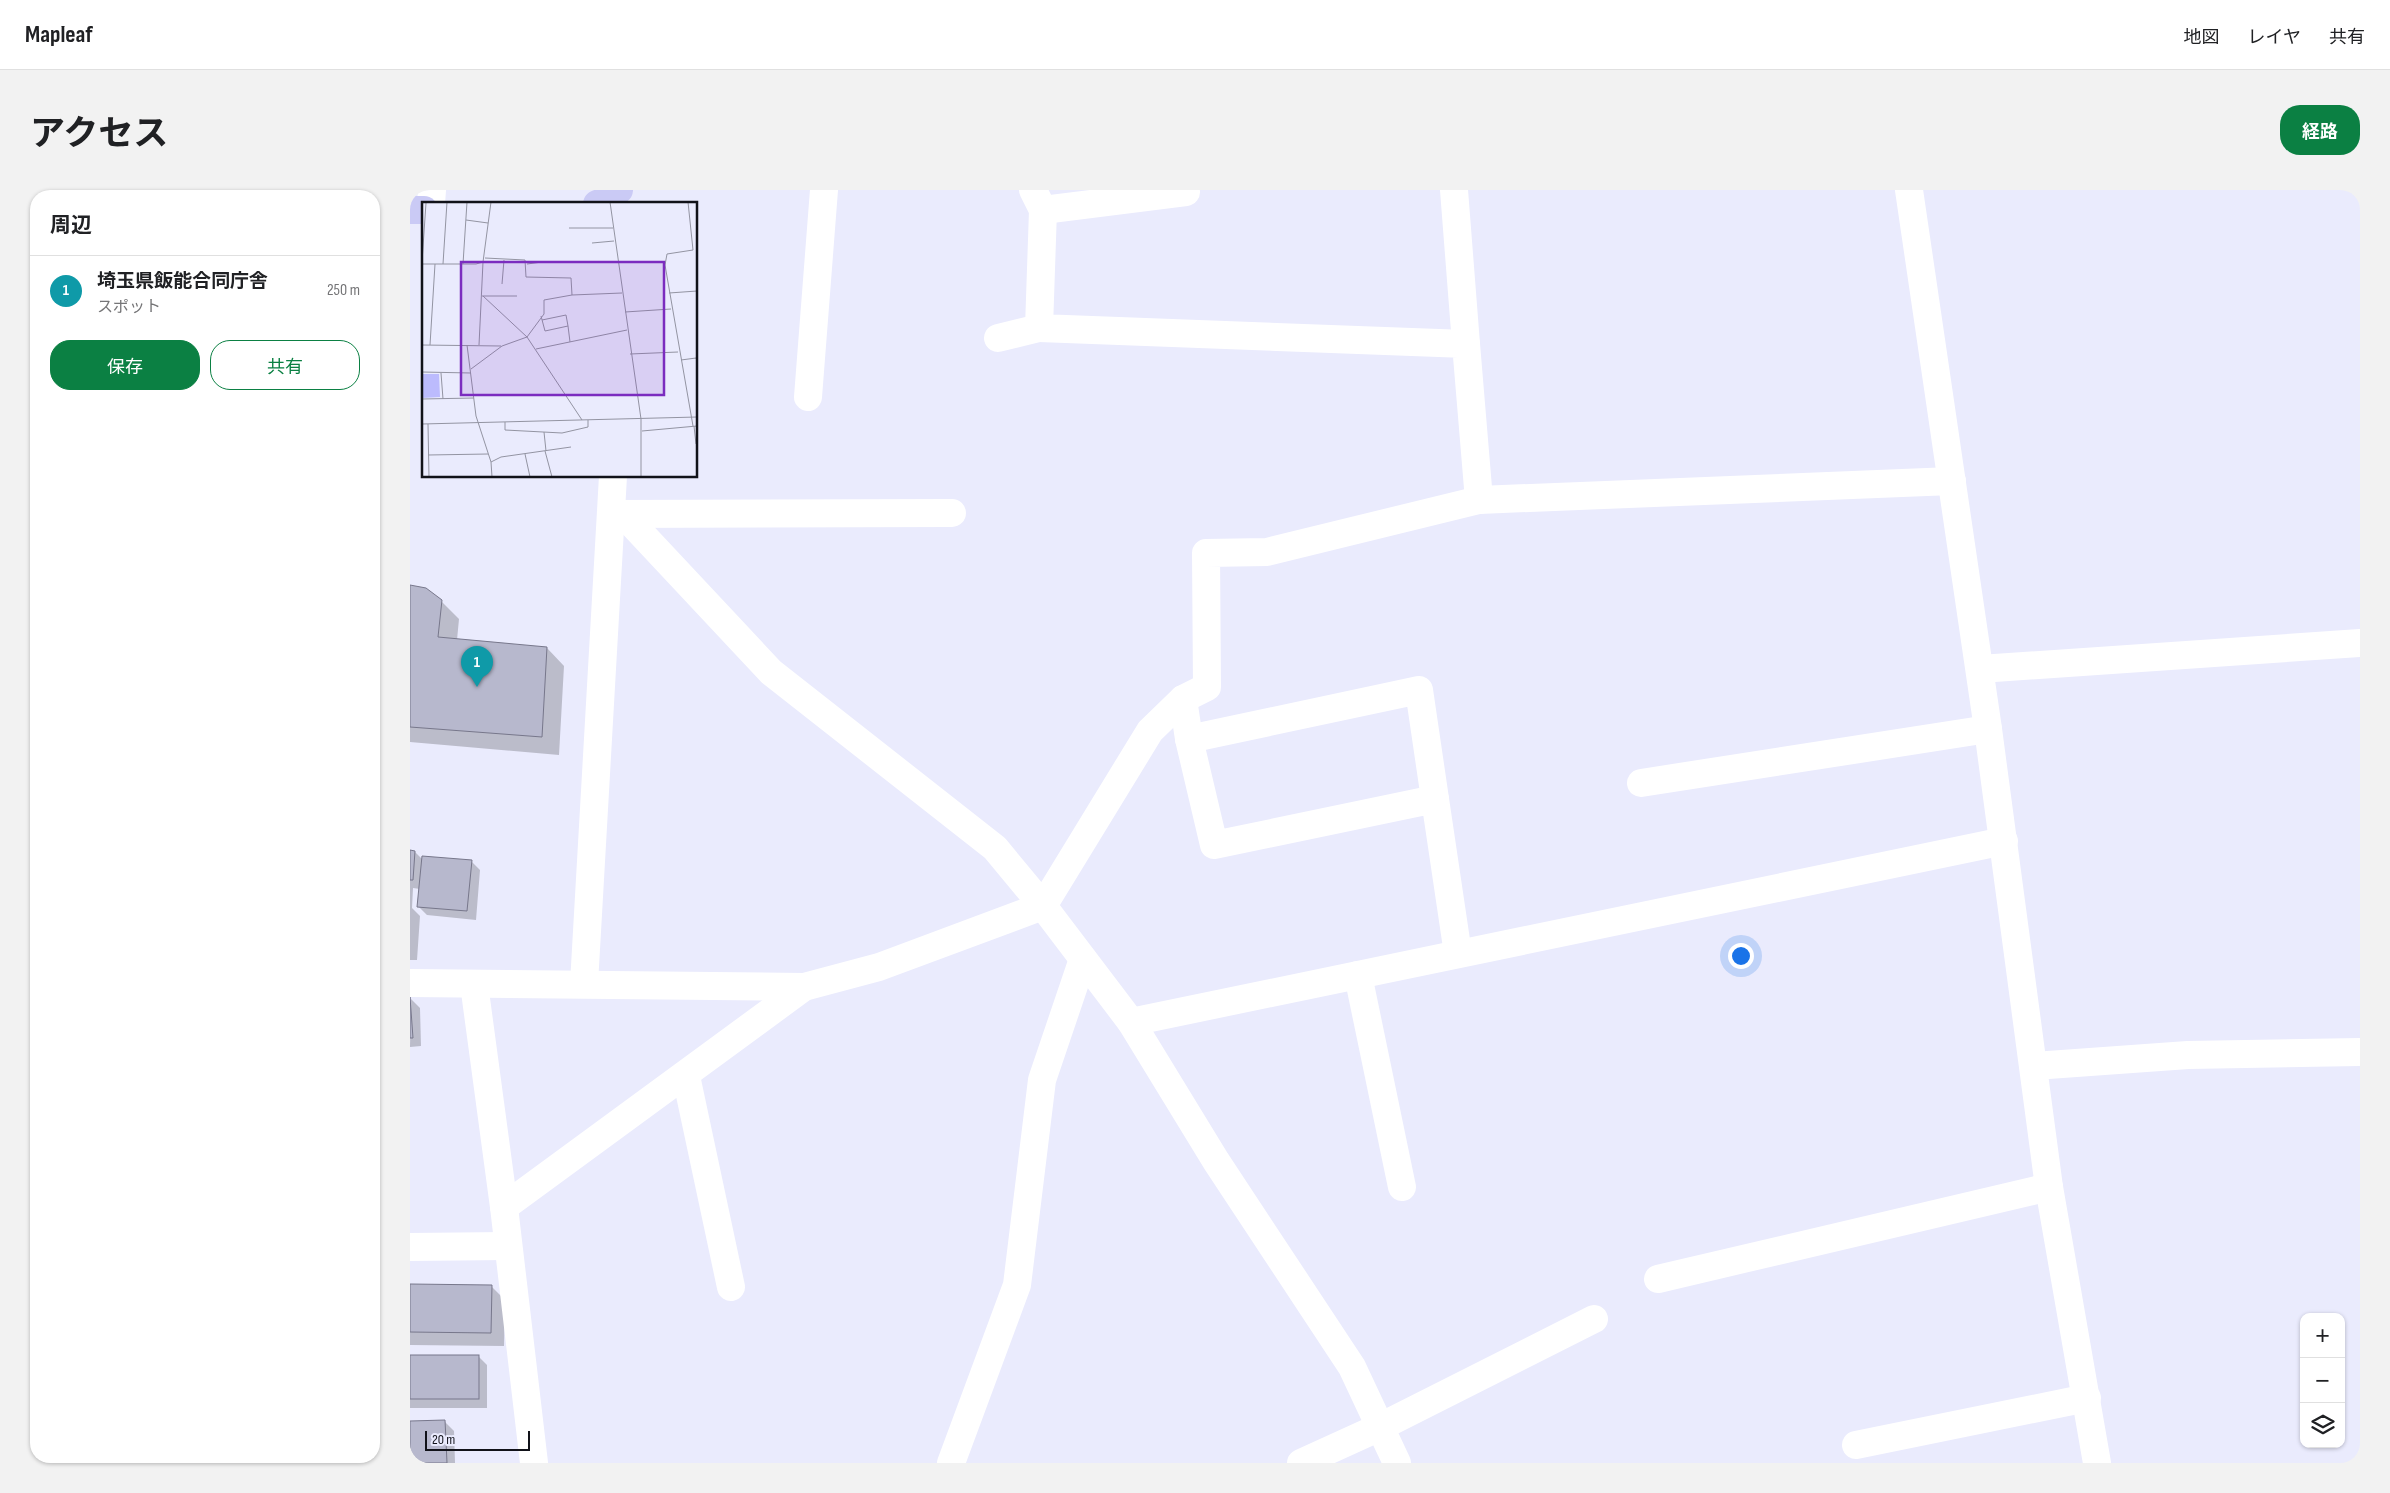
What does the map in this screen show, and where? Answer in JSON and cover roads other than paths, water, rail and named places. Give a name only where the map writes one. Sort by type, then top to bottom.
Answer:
[{"type":"main road","points":[[602,202],[619,190]]},
{"type":"street","points":[[808,397],[824,190]]},
{"type":"street","points":[[1454,190],[1479,500]]},
{"type":"street","points":[[1909,190],[1980,669],[2049,1187],[2097,1463]]},
{"type":"street","points":[[1039,328],[1038,200],[1186,192]]},
{"type":"street","points":[[998,338],[1039,328],[1466,344]]},
{"type":"street","points":[[584,984],[616,514],[613,478]]},
{"type":"street","points":[[410,984],[804,987],[879,967],[1043,906],[1150,732],[1183,699],[1207,686],[1206,553],[1267,552],[1479,500],[1952,481]]},
{"type":"street","points":[[616,514],[952,513]]},
{"type":"street","points":[[616,514],[771,672],[995,848],[1043,906],[1131,1022],[1216,1161],[1352,1366],[1397,1463]]},
{"type":"street","points":[[1980,669],[2360,643]]},
{"type":"street","points":[[1189,739],[1420,690],[1458,954]]},
{"type":"street","points":[[1183,699],[1189,739],[1214,845],[1435,799]]},
{"type":"street","points":[[1641,784],[1988,729]]},
{"type":"street","points":[[1131,1022],[2004,841]]},
{"type":"street","points":[[951,1463],[1017,1285],[1042,1080],[1083,959]]},
{"type":"street","points":[[1358,975],[1402,1187]]},
{"type":"street","points":[[474,984],[504,1207],[507,1246],[534,1463]]},
{"type":"street","points":[[504,1207],[686,1076],[804,987]]},
{"type":"street","points":[[2034,1066],[2188,1055],[2360,1052]]},
{"type":"street","points":[[686,1076],[731,1287]]},
{"type":"street","points":[[1658,1279],[2049,1187]]},
{"type":"street","points":[[410,1247],[507,1246]]},
{"type":"street","points":[[1301,1463],[1380,1427],[1594,1319]]},
{"type":"street","points":[[1856,1445],[2087,1398]]},
{"type":"place","name":"埼玉県飯能合同庁舎","points":[[477,687]]}]
